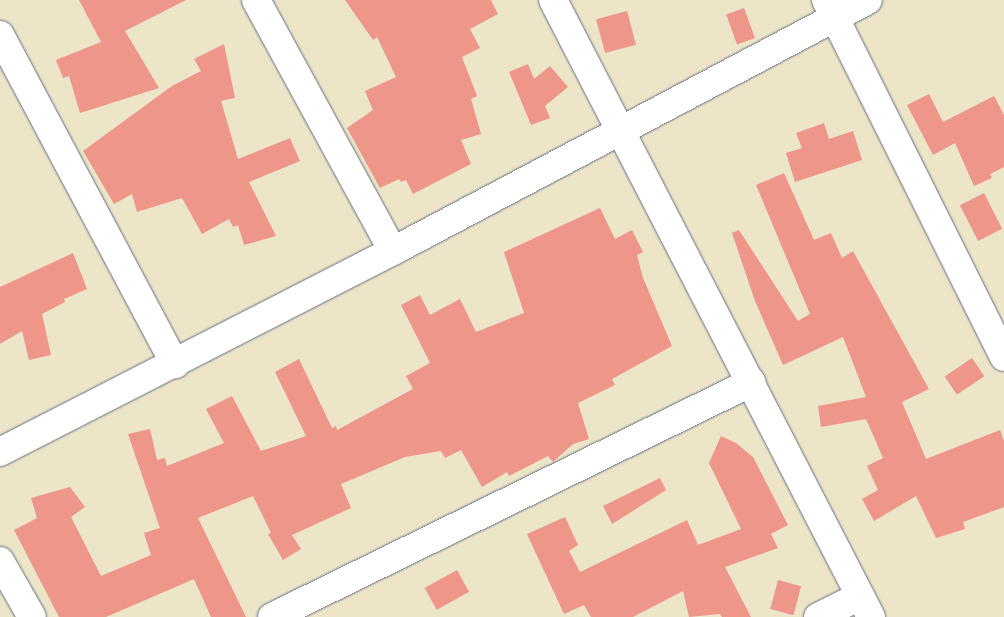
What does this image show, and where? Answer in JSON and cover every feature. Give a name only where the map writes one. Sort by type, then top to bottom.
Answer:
[{"type":"street","points":[[256,0],[393,251]]},
{"type":"street","points":[[553,0],[752,382],[865,606],[818,617]]},
{"type":"street","points":[[0,452],[393,251],[621,130],[831,8],[868,0]]},
{"type":"street","points":[[831,8],[1004,357]]},
{"type":"street","points":[[0,35],[175,364]]},
{"type":"street","points":[[272,617],[752,382]]},
{"type":"street","points":[[0,561],[32,617]]},
{"type":"building","points":[[79,0],[186,0],[125,31],[159,88],[80,113],[69,76],[63,78],[56,60],[101,42]]},
{"type":"building","points":[[345,0],[491,0],[498,14],[470,29],[480,48],[462,57],[477,96],[471,99],[481,134],[461,140],[471,164],[413,194],[406,180],[401,182],[399,179],[380,188],[347,128],[373,110],[365,91],[396,77],[377,37],[373,40]]},
{"type":"building","points":[[744,8],[755,38],[737,45],[726,14]]},
{"type":"building","points":[[627,11],[636,45],[605,53],[596,19]]},
{"type":"building","points":[[224,44],[235,98],[221,101],[238,159],[290,138],[300,161],[249,182],[276,236],[244,245],[238,225],[233,227],[229,219],[202,234],[182,198],[137,212],[132,194],[114,204],[83,151],[172,86],[201,71],[194,59]]},
{"type":"building","points":[[528,64],[534,79],[550,66],[568,87],[545,106],[550,118],[531,125],[509,72]]},
{"type":"building","points":[[929,94],[943,122],[994,96],[1004,115],[1004,167],[990,174],[992,178],[974,186],[955,143],[933,155],[907,105]]},
{"type":"building","points":[[824,123],[829,139],[853,131],[862,160],[795,182],[786,153],[802,148],[796,133]]},
{"type":"building","points":[[784,173],[814,240],[831,233],[842,258],[853,251],[929,389],[902,402],[926,459],[1000,430],[1004,441],[1004,507],[963,522],[965,529],[936,538],[916,496],[874,521],[862,499],[878,490],[867,466],[883,458],[866,419],[821,427],[818,406],[866,397],[843,337],[783,365],[755,301],[732,233],[739,230],[798,321],[810,314],[756,185]]},
{"type":"building","points":[[984,193],[1002,229],[978,241],[960,205]]},
{"type":"building","points":[[600,208],[615,239],[632,230],[643,252],[637,255],[643,278],[672,346],[612,379],[615,385],[578,403],[589,439],[573,444],[553,462],[548,456],[509,476],[507,472],[482,487],[461,450],[445,458],[441,451],[405,457],[341,484],[351,508],[292,535],[301,549],[283,560],[268,534],[271,533],[253,496],[198,518],[246,617],[211,617],[194,579],[106,617],[59,617],[14,530],[37,518],[31,498],[70,487],[85,507],[71,517],[101,576],[151,555],[144,533],[160,528],[128,434],[150,429],[157,460],[165,458],[167,466],[224,443],[206,409],[232,396],[261,451],[306,436],[275,372],[299,359],[332,428],[336,426],[337,430],[413,389],[406,376],[430,363],[401,305],[420,295],[430,315],[460,299],[476,332],[524,313],[504,252]]},
{"type":"building","points":[[73,253],[87,289],[64,299],[65,302],[42,314],[51,355],[29,360],[22,331],[0,344],[0,287]]},
{"type":"building","points":[[972,358],[984,376],[957,395],[945,376]]},
{"type":"building","points":[[721,436],[736,443],[753,457],[788,525],[771,534],[778,548],[725,567],[751,617],[722,617],[720,614],[689,617],[683,591],[633,617],[591,617],[584,605],[564,614],[527,534],[565,517],[578,545],[569,551],[580,572],[687,520],[698,545],[741,529],[709,463]]},
{"type":"building","points":[[660,478],[666,490],[612,524],[603,506]]},
{"type":"building","points":[[457,570],[469,592],[437,610],[425,588]]},
{"type":"building","points":[[778,580],[801,586],[793,615],[770,609]]}]
